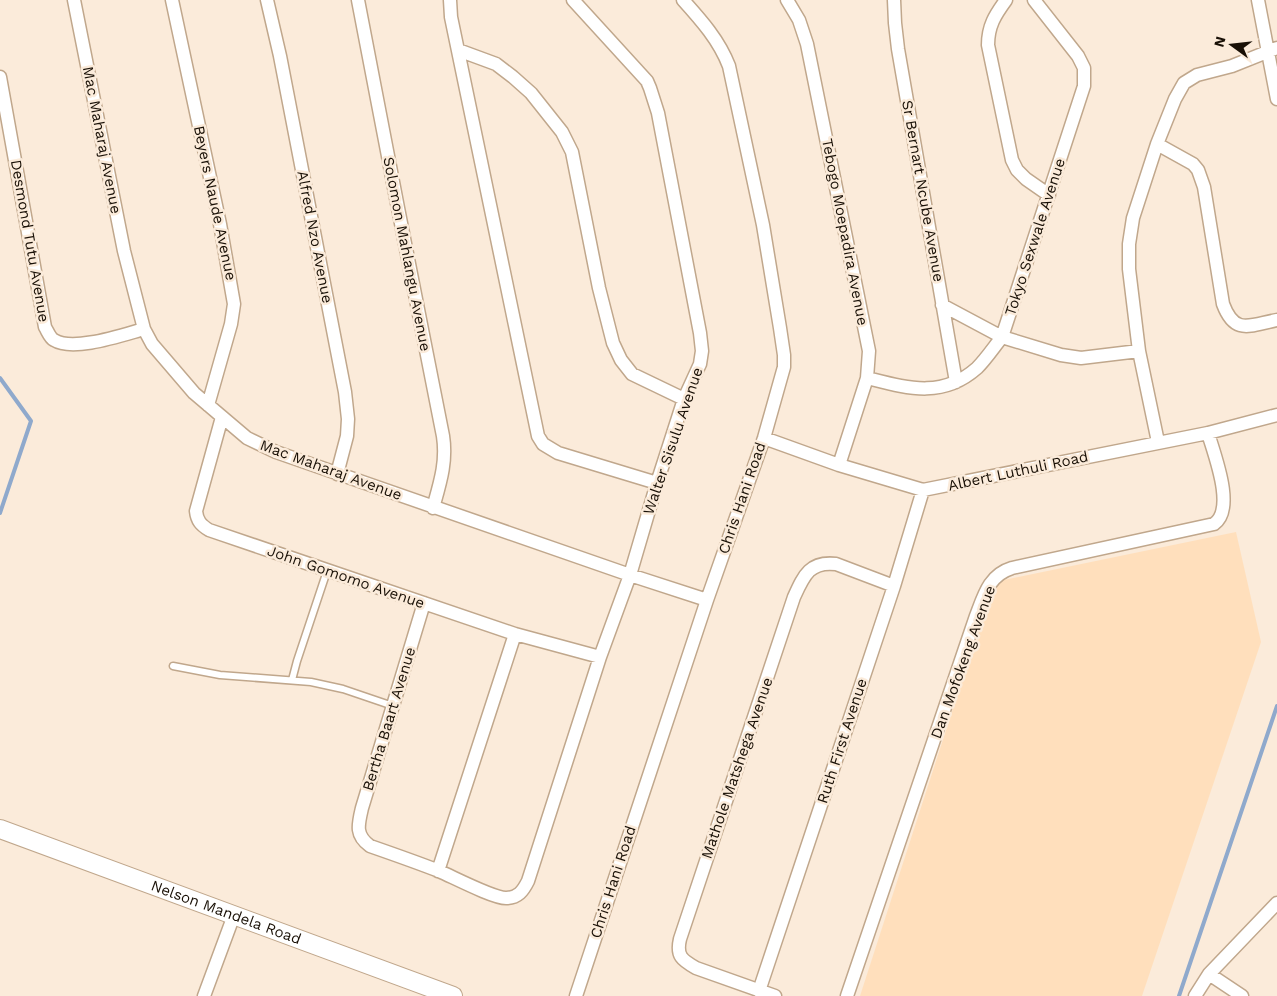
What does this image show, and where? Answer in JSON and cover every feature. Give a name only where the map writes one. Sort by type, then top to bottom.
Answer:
[{"type":"street","name":"Mac Maharaj Avenue","points":[[74,0],[124,251],[144,330],[152,344],[194,392],[247,438],[276,452],[433,508],[706,600]]},
{"type":"street","name":"Beyers Naude Avenue","points":[[172,0],[220,224],[234,304],[231,324],[208,405]]},
{"type":"street","name":"Alfred Nzo Avenue","points":[[267,0],[345,392],[348,419],[347,436],[337,474]]},
{"type":"street","name":"Solomon Mahlangu Avenue","points":[[358,0],[444,442],[445,460],[443,475],[433,508]]},
{"type":"street","points":[[450,0],[451,17],[538,436],[543,444],[558,453],[657,482]]},
{"type":"street","name":"Walter Sisulu Avenue","points":[[438,871],[503,898],[518,895],[528,881],[600,657],[630,575],[684,398],[700,364],[701,342],[654,98],[647,82],[573,0]]},
{"type":"street","name":"Chris Hani Road","points":[[576,996],[706,600],[764,438],[781,380],[784,361],[763,225],[729,66],[724,53],[713,36],[683,0]]},
{"type":"street","name":"Tebogo Moepadira Avenue","points":[[787,0],[799,20],[807,44],[869,351],[867,378],[839,465]]},
{"type":"street","name":"Sr Bernart Ncube Avenue","points":[[894,0],[898,49],[956,382]]},
{"type":"street","points":[[1006,0],[994,15],[988,34],[988,45],[1006,139],[1017,170],[1026,179],[1049,194]]},
{"type":"street","name":"Tokyo Sexwale Avenue","points":[[867,378],[902,387],[920,389],[956,382],[978,367],[1002,337],[1084,86],[1084,68],[1078,56],[1034,0]]},
{"type":"street","points":[[1258,0],[1272,50],[1277,99]]},
{"type":"street","points":[[458,50],[496,64],[513,77],[531,93],[562,132],[572,152],[599,288],[613,343],[621,360],[632,374],[684,398]]},
{"type":"street","points":[[1158,442],[1139,350],[1129,268],[1129,244],[1133,218],[1157,144],[1184,83],[1197,75],[1232,66],[1272,50]]},
{"type":"street","name":"Desmond Tutu Avenue","points":[[0,77],[45,328],[53,340],[65,345],[80,345],[144,330]]},
{"type":"street","points":[[1157,144],[1193,164],[1198,170],[1204,187],[1223,304],[1231,320],[1243,326],[1277,320]]},
{"type":"street","points":[[942,305],[1002,337],[1061,355],[1081,358],[1139,350]]},
{"type":"street","name":"Albert Luthuli Road","points":[[764,438],[839,465],[923,490],[1208,433],[1277,415]]},
{"type":"street","name":"John Gomomo Avenue","points":[[222,417],[196,511],[197,520],[209,530],[515,634],[600,657]]},
{"type":"street","name":"Dan Mofokeng Avenue","points":[[847,996],[973,625],[993,578],[1003,571],[1012,568],[1214,524],[1221,517],[1224,505],[1220,472],[1208,433]]},
{"type":"street","name":"Ruth First Avenue","points":[[760,991],[894,586],[923,490]]},
{"type":"street","name":"Mathole Matshega Avenue","points":[[775,996],[696,968],[687,963],[679,953],[680,938],[794,597],[801,583],[809,571],[817,564],[827,563],[836,564],[894,586]]},
{"type":"street","name":"Bertha Baart Avenue","points":[[424,604],[362,808],[358,829],[362,841],[370,846],[438,871]]},
{"type":"street","points":[[438,871],[515,634]]},
{"type":"street","name":"Nelson Mandela Road","points":[[0,829],[454,996]]},
{"type":"street","points":[[1195,996],[1209,974],[1277,904]]},
{"type":"street","points":[[204,996],[234,915]]},
{"type":"street","points":[[1209,974],[1242,996]]},
{"type":"lane","points":[[292,680],[327,571]]},
{"type":"lane","points":[[173,666],[220,675],[292,680],[336,687],[393,706]]},
{"type":"shaded area","points":[[1236,532],[1261,642],[1142,996],[860,996],[994,582]]},
{"type":"waterway","points":[[0,378],[31,421],[0,513]]},
{"type":"waterway","points":[[1179,996],[1277,706]]}]
